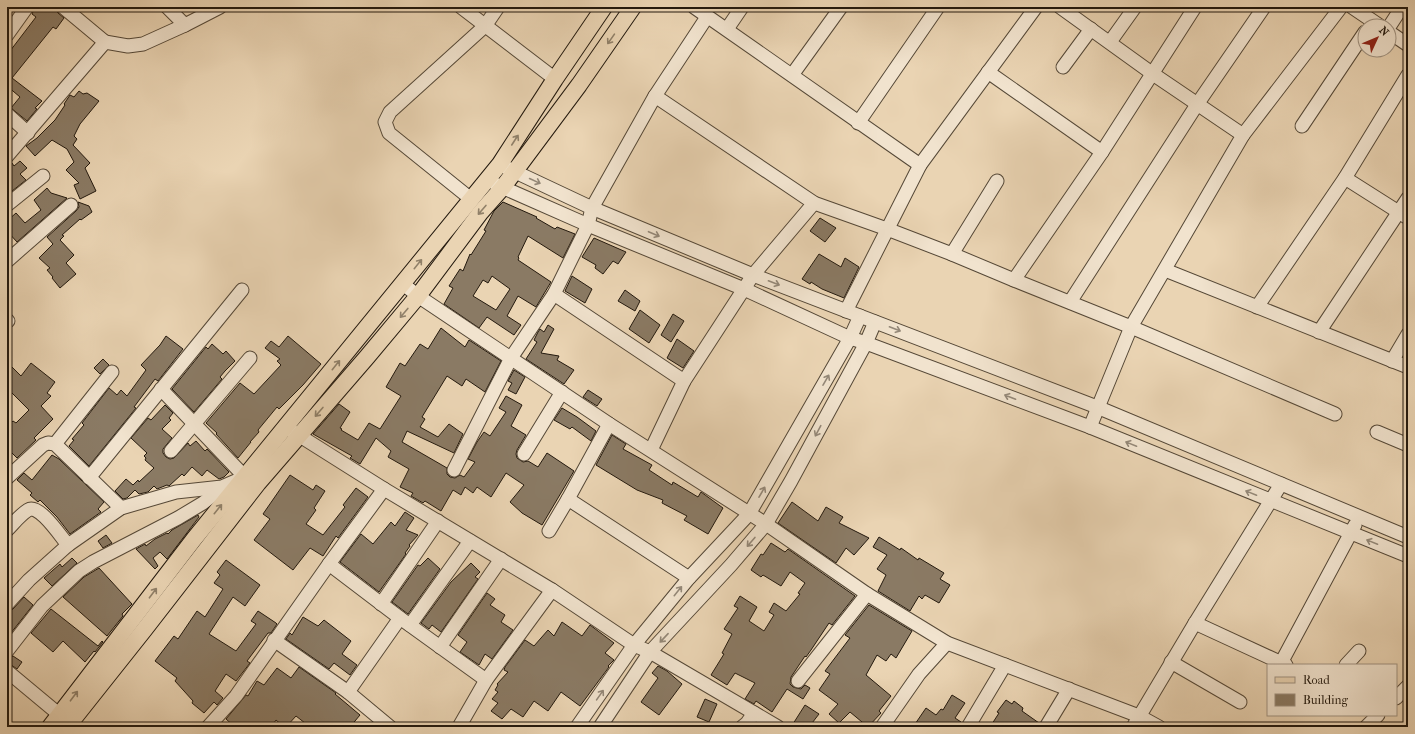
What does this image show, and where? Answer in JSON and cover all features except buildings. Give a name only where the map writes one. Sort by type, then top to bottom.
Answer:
[{"type":"main road","points":[[50,727],[66,721],[144,630],[258,483],[292,431],[402,283],[500,164],[604,7]]},
{"type":"main road","points":[[66,721],[194,539],[245,477],[367,357],[418,296],[480,213],[503,187],[633,7]]},
{"type":"street","points":[[7,35],[27,7]]},
{"type":"street","points":[[63,7],[105,42],[128,46],[143,44],[220,7]]},
{"type":"street","points":[[167,7],[185,25]]},
{"type":"street","points":[[461,7],[555,79]]},
{"type":"street","points":[[471,199],[389,133],[386,122],[390,112],[485,26],[498,7]]},
{"type":"street","points":[[694,7],[920,165]]},
{"type":"street","points":[[727,29],[742,7]]},
{"type":"street","points":[[792,75],[842,7]]},
{"type":"street","points":[[858,123],[938,7]]},
{"type":"street","points":[[846,310],[920,165],[1036,7]]},
{"type":"street","points":[[1060,7],[1153,74],[1243,135]]},
{"type":"street","points":[[1110,42],[1135,7]]},
{"type":"street","points":[[1014,280],[1102,152],[1153,74],[1194,7]]},
{"type":"street","points":[[1070,302],[1198,104],[1264,7]]},
{"type":"street","points":[[1090,427],[1131,327],[1243,135],[1341,7]]},
{"type":"street","points":[[1352,7],[1366,18]]},
{"type":"street","points":[[1395,18],[1402,7]]},
{"type":"street","points":[[454,470],[511,358],[554,294],[588,226],[592,208],[655,96],[707,17]]},
{"type":"street","points":[[1063,67],[1091,29]]},
{"type":"street","points":[[1397,37],[1408,45]]},
{"type":"street","points":[[7,156],[105,42]]},
{"type":"street","points":[[1302,126],[1357,44]]},
{"type":"street","points":[[988,72],[1102,152]]},
{"type":"street","points":[[1257,307],[1345,178],[1408,75]]},
{"type":"street","points":[[655,96],[814,203],[952,254],[1131,327],[1335,414]]},
{"type":"street","points":[[7,114],[28,133]]},
{"type":"street","points":[[500,164],[592,208],[753,275],[1098,407],[1408,537]]},
{"type":"street","points":[[7,206],[42,176]]},
{"type":"street","points":[[1345,178],[1403,215]]},
{"type":"street","points":[[486,180],[588,226],[744,289],[850,338],[1090,427],[1408,556]]},
{"type":"street","points":[[952,254],[996,181]]},
{"type":"street","points":[[1319,332],[1403,215],[1408,198]]},
{"type":"street","points":[[651,450],[684,381],[753,275],[814,203]]},
{"type":"street","points":[[7,261],[71,205]]},
{"type":"street","points":[[1165,270],[1408,367]]},
{"type":"street","points":[[402,283],[418,296],[609,424],[766,524],[867,594],[947,644],[1069,689],[1136,721],[1159,727]]},
{"type":"street","points":[[89,478],[242,290]]},
{"type":"street","points":[[554,294],[684,381]]},
{"type":"street","points":[[578,727],[634,645],[689,578],[749,514],[850,338],[860,316]]},
{"type":"street","points":[[600,727],[650,652],[736,559],[766,524],[866,343],[875,322]]},
{"type":"street","points":[[1392,361],[1408,334]]},
{"type":"street","points":[[171,451],[250,358]]},
{"type":"street","points":[[54,444],[112,372]]},
{"type":"street","points":[[7,651],[42,606],[79,571],[93,562],[178,518],[202,503],[222,487],[245,477],[161,389]]},
{"type":"street","points":[[524,454],[562,392]]},
{"type":"street","points":[[549,531],[609,424]]},
{"type":"street","points":[[292,431],[384,489],[552,590],[634,645],[650,652],[778,727]]},
{"type":"street","points":[[1377,432],[1408,445]]},
{"type":"street","points":[[7,478],[43,445],[48,443],[54,444],[121,508]]},
{"type":"street","points":[[1136,721],[1281,484]]},
{"type":"street","points":[[7,604],[29,580],[68,545],[121,508],[176,492],[222,487]]},
{"type":"street","points":[[208,727],[236,696],[274,640],[384,489]]},
{"type":"street","points":[[568,499],[689,578]]},
{"type":"street","points":[[7,530],[28,510],[33,508],[44,515],[68,545]]},
{"type":"street","points":[[1195,623],[1284,664],[1359,516]]},
{"type":"street","points":[[381,604],[438,522]]},
{"type":"street","points":[[348,692],[470,541]]},
{"type":"street","points":[[440,647],[501,559]]},
{"type":"street","points":[[329,564],[405,622],[486,680]]},
{"type":"street","points":[[459,727],[486,680],[552,590]]},
{"type":"street","points":[[798,681],[867,594]]},
{"type":"street","points":[[274,640],[348,692],[390,727]]},
{"type":"street","points":[[882,727],[919,674],[947,644]]},
{"type":"street","points":[[1347,664],[1359,651]]},
{"type":"street","points":[[1171,662],[1240,702]]},
{"type":"street","points":[[968,727],[1005,665]]},
{"type":"street","points":[[7,671],[66,721]]},
{"type":"street","points":[[1046,727],[1069,689]]},
{"type":"street","points":[[742,727],[754,713]]},
{"type":"street","points":[[1366,727],[1377,716]]}]
